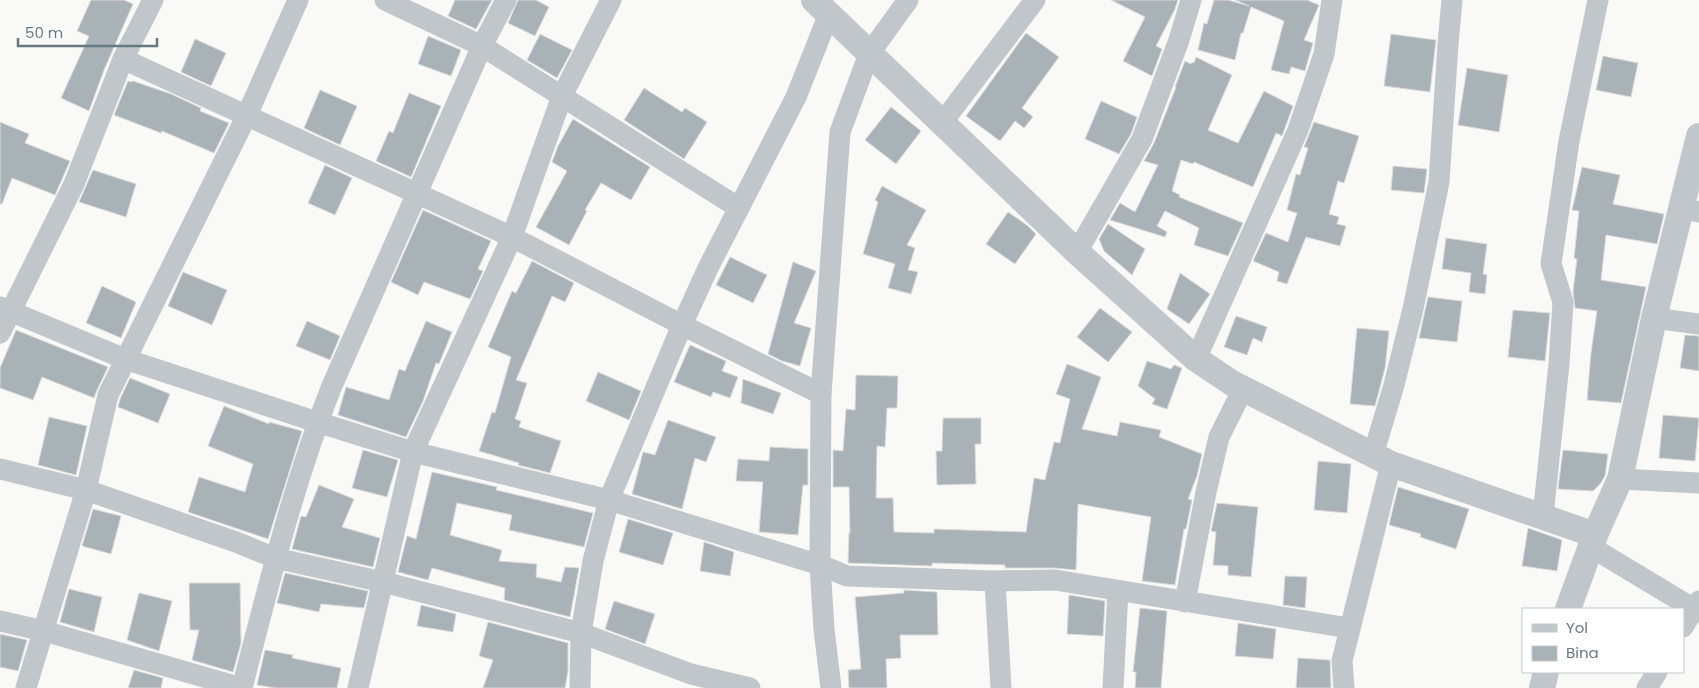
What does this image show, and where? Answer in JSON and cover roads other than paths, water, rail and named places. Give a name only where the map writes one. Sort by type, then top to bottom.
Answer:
[{"type":"street","points":[[0,333],[5,310],[74,184],[123,59],[152,0]]},
{"type":"street","points":[[26,688],[86,490],[108,395],[247,115],[298,0]]},
{"type":"street","points":[[385,0],[482,46],[739,208]]},
{"type":"street","points":[[0,621],[242,688],[275,558],[317,422],[482,46],[506,0]]},
{"type":"street","points":[[358,688],[413,452],[512,237],[562,96],[611,0]]},
{"type":"street","points":[[831,688],[824,629],[820,565],[821,394],[840,132],[869,54],[908,0]]},
{"type":"street","points":[[942,123],[1035,0]]},
{"type":"street","points":[[1077,252],[1142,139],[1179,40],[1191,0]]},
{"type":"street","points":[[1196,359],[1298,130],[1324,54],[1332,0]]},
{"type":"street","points":[[1344,688],[1342,661],[1382,459],[1394,385],[1413,309],[1439,182],[1452,0]]},
{"type":"street","points":[[1543,516],[1559,364],[1562,302],[1551,264],[1569,142],[1598,0]]},
{"type":"street","points":[[580,688],[581,633],[592,562],[609,500],[682,325],[708,268],[796,97],[821,7],[1077,252],[1196,359],[1243,389],[1382,459],[1543,516],[1593,541],[1693,612]]},
{"type":"street","points":[[123,59],[512,237],[821,394]]},
{"type":"street","points":[[1568,608],[1593,541],[1620,479],[1654,318],[1690,210],[1699,136]]},
{"type":"street","points":[[5,310],[125,359],[317,422],[413,452],[609,500],[820,565],[847,576],[995,581],[1055,580],[1349,628]]},
{"type":"street","points":[[1654,318],[1699,324]]},
{"type":"street","points":[[1186,602],[1206,492],[1219,437],[1243,389]]},
{"type":"street","points":[[0,469],[86,490],[236,542],[275,558],[383,582],[581,633],[691,681],[750,688]]},
{"type":"street","points":[[1620,479],[1699,483]]},
{"type":"street","points":[[995,581],[1001,688]]},
{"type":"street","points":[[1113,688],[1118,591]]},
{"type":"street","points":[[1542,688],[1546,673]]},
{"type":"street","points":[[1647,688],[1655,673]]}]
